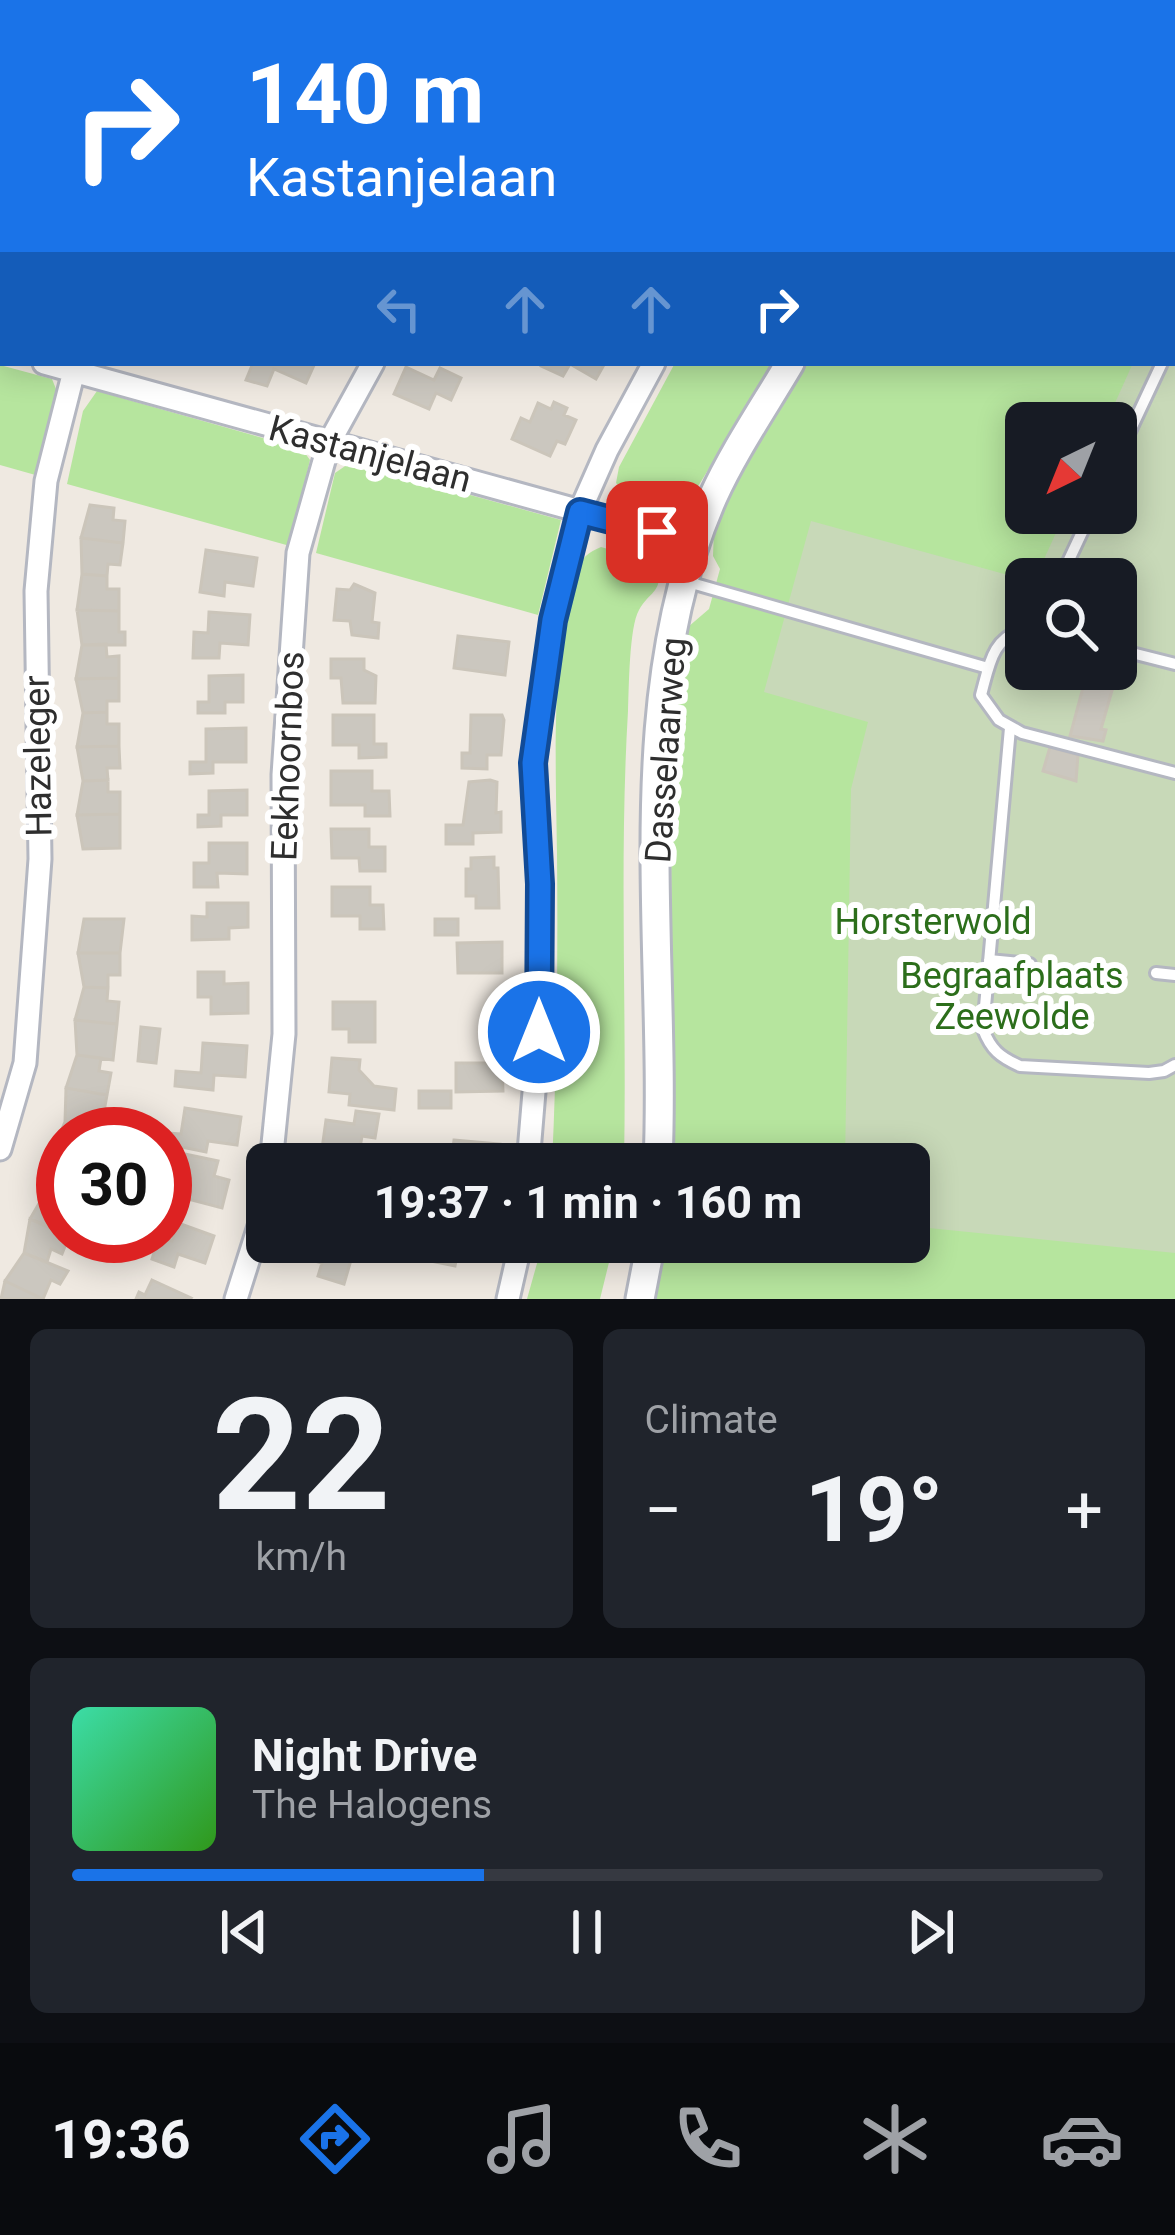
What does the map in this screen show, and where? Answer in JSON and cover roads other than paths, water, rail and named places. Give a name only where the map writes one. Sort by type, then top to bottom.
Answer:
[{"type":"street","name":"Eekhoornbos","points":[[273,1143],[284,1034],[283,776],[298,553],[329,443],[371,366]]},
{"type":"street","points":[[530,1143],[539,1011],[540,884],[533,763],[553,620],[580,512],[652,366]]},
{"type":"street","name":"Dasselaarweg","points":[[658,1143],[656,861],[662,710],[696,543],[714,496],[788,366]]},
{"type":"street","name":"Kastanjelaan","points":[[74,367],[329,443],[696,543]]},
{"type":"street","name":"Hazeleger","points":[[0,1149],[25,1063],[40,859],[36,591],[46,481],[74,367]]},
{"type":"street","points":[[236,1299],[247,1263]]},
{"type":"street","points":[[508,1299],[516,1263]]},
{"type":"street","points":[[640,1299],[647,1263]]},
{"type":"lane","points":[[1137,416],[1161,366]]},
{"type":"lane","points":[[685,581],[988,668]]},
{"type":"lane","points":[[1005,639],[995,646],[981,695],[999,720],[1010,728],[1175,773]]},
{"type":"lane","points":[[1137,654],[1175,664]]},
{"type":"lane","points":[[1010,728],[983,1029],[988,1043],[1002,1058],[1020,1066],[1150,1073],[1175,1065]]},
{"type":"lane","points":[[989,960],[1030,964]]},
{"type":"lane","points":[[1156,973],[1175,975]]},
{"type":"park label","name":"Horsterwold","points":[[933,922]]},
{"type":"park label","name":"Begraafplaats Zeewolde","points":[[1012,996]]}]
